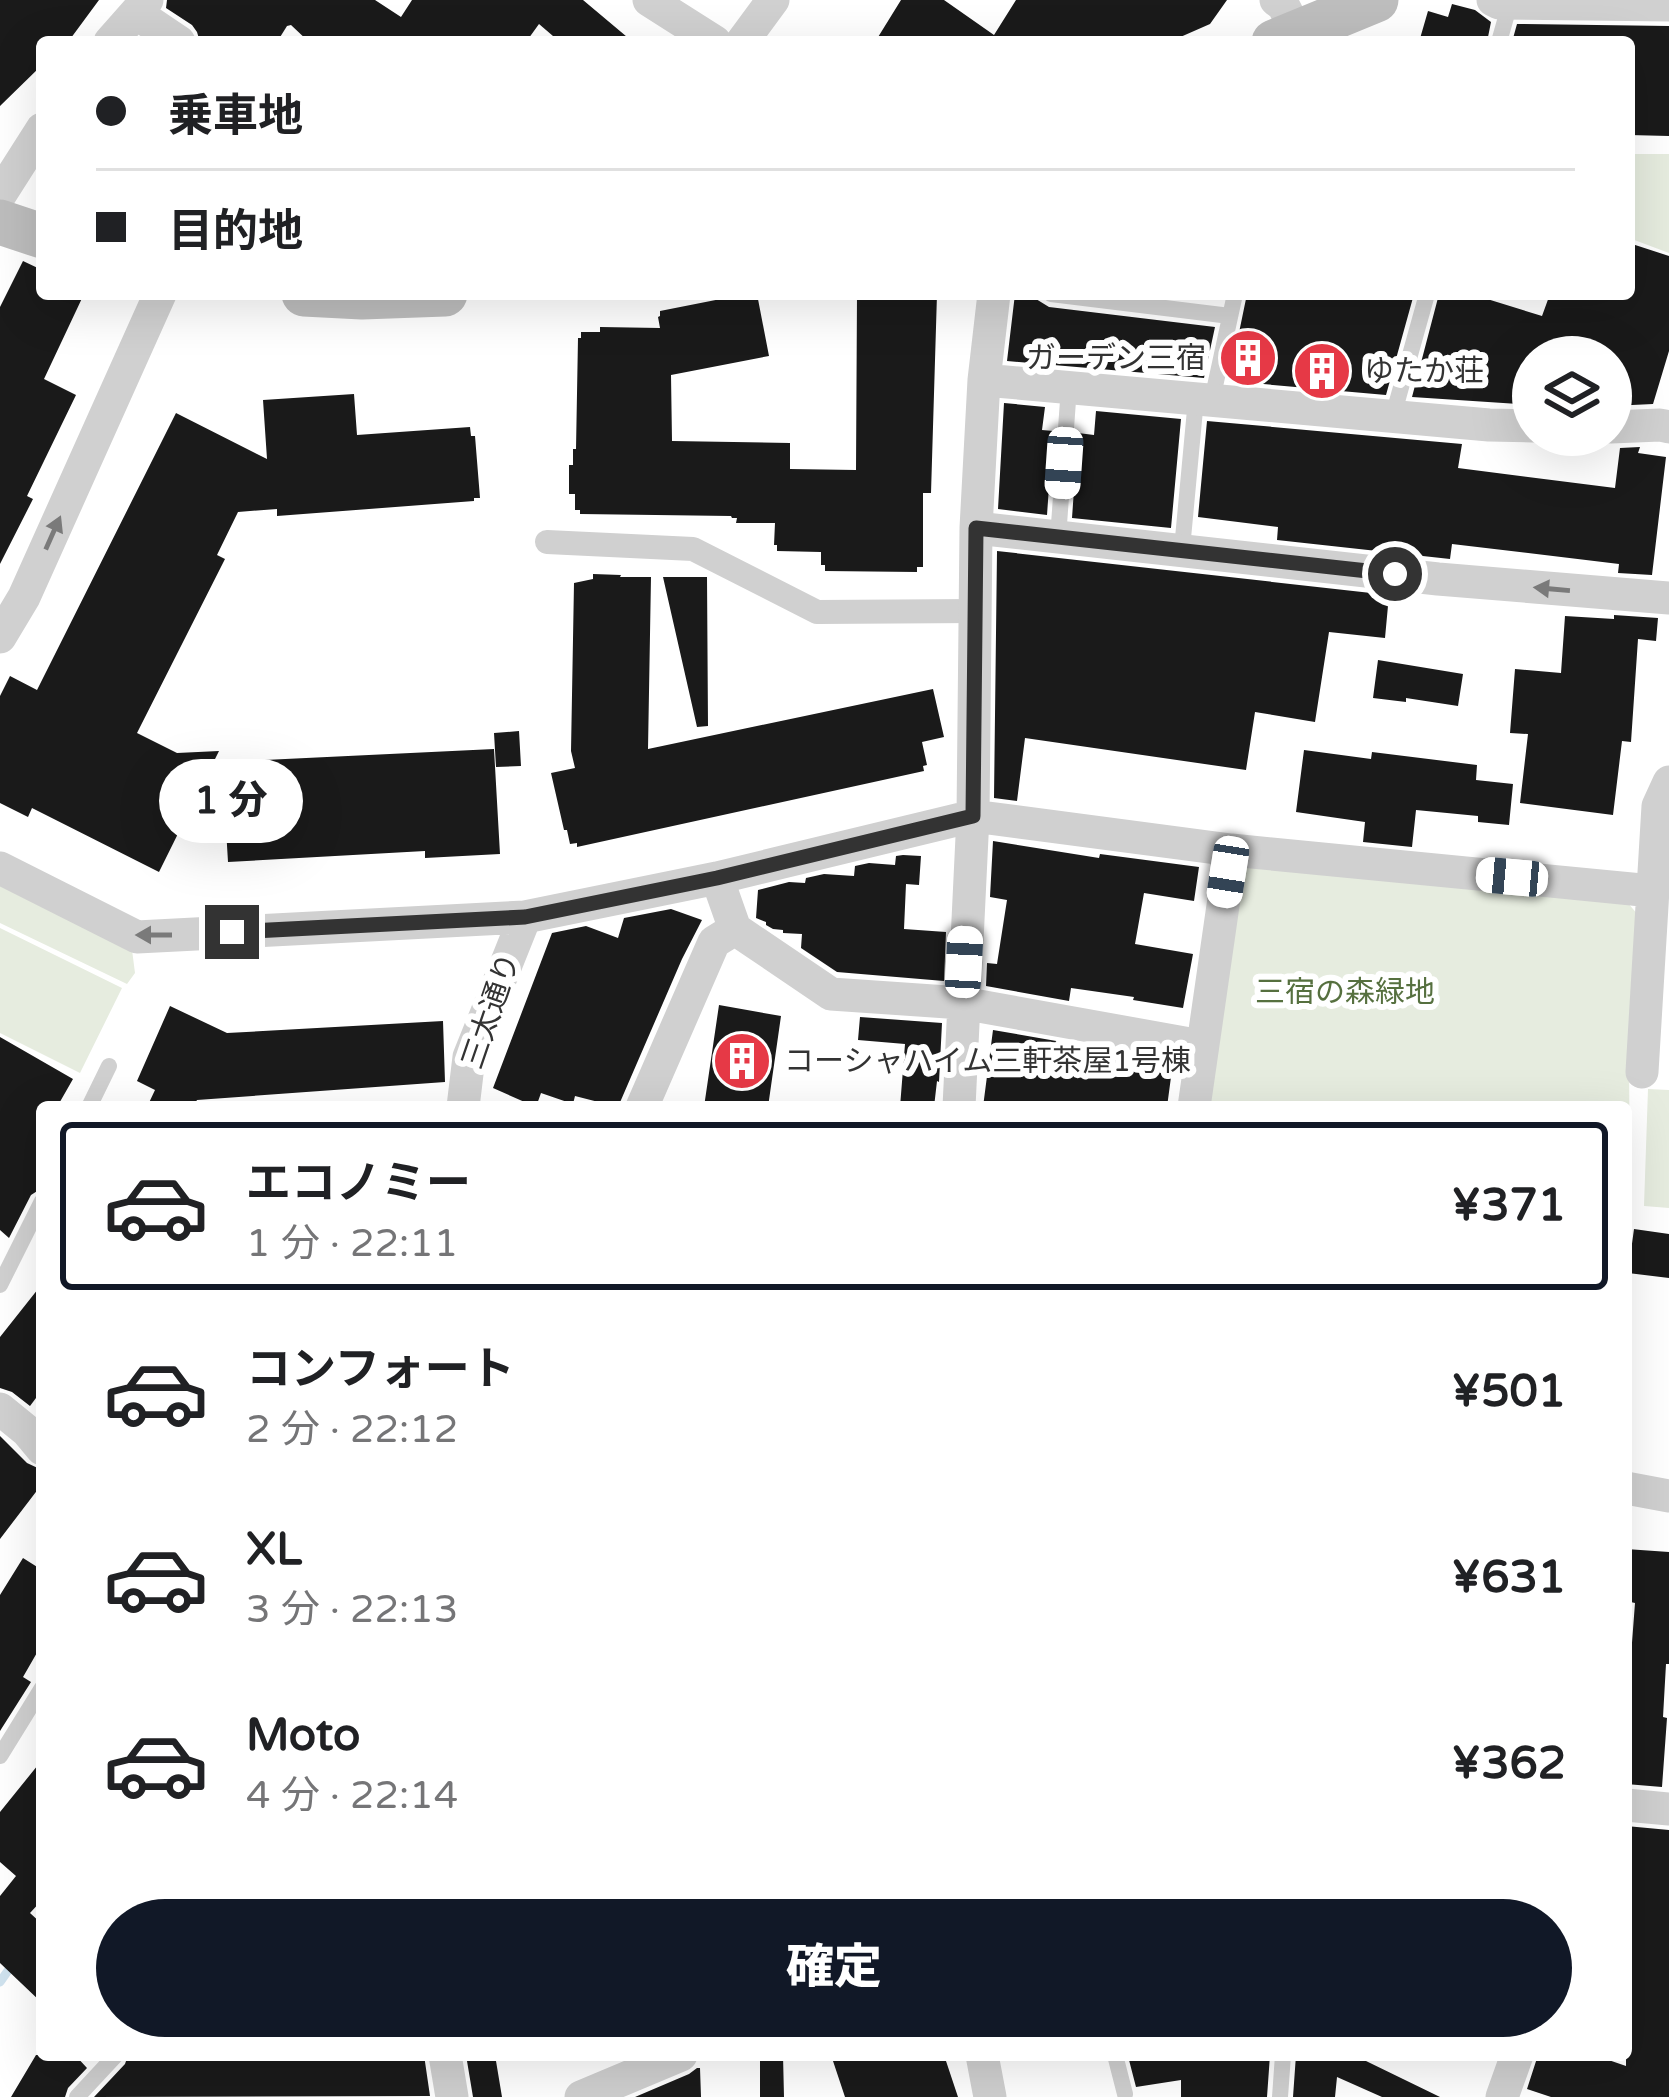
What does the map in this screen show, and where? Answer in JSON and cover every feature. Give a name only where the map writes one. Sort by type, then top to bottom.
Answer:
[{"type":"main road","points":[[1282,25],[1376,0]]},
{"type":"main road","points":[[0,222],[36,234]]},
{"type":"street","points":[[649,0],[706,36]]},
{"type":"street","points":[[746,36],[772,0]]},
{"type":"street","points":[[1501,1],[1669,5]]},
{"type":"street","points":[[115,36],[141,7],[172,36]]},
{"type":"street","points":[[0,196],[36,139]]},
{"type":"street","points":[[0,637],[24,597],[157,300]]},
{"type":"street","points":[[959,1101],[973,816],[976,528],[993,300]]},
{"type":"street","points":[[984,380],[1512,426]]},
{"type":"street","points":[[1632,426],[1669,427]]},
{"type":"street","points":[[976,528],[1438,579],[1669,598]]},
{"type":"street","points":[[547,542],[693,549],[817,612],[976,611]]},
{"type":"street","points":[[1642,1072],[1658,806],[1669,782]]},
{"type":"street","points":[[0,868],[137,937],[525,917],[717,878],[973,816],[1231,850],[1652,891]]},
{"type":"street","points":[[1195,1101],[1231,850]]},
{"type":"street","points":[[717,878],[735,928],[831,994],[962,1003],[1201,1046]]},
{"type":"street","name":"三太通り","points":[[464,1101],[470,1057],[525,917]]},
{"type":"street","points":[[645,1101],[714,942],[735,928]]},
{"type":"street","points":[[0,1409],[36,1442]]},
{"type":"street","points":[[1632,1489],[1669,1496]]},
{"type":"street","points":[[1632,1805],[1669,1809]]},
{"type":"street","points":[[446,2061],[452,2097]]},
{"type":"street","points":[[581,2097],[667,2061]]},
{"type":"street","points":[[983,2061],[990,2097]]},
{"type":"street","points":[[1510,2094],[1516,2061]]},
{"type":"lane","points":[[1498,36],[1501,1]]},
{"type":"lane","points":[[1100,300],[1230,316]]},
{"type":"lane","points":[[1182,549],[1204,400],[1233,300]]},
{"type":"lane","points":[[1393,416],[1425,300]]},
{"type":"lane","points":[[1058,538],[1069,387]]},
{"type":"lane","points":[[92,1101],[109,1066]]},
{"type":"lane","points":[[0,1285],[36,1213]]},
{"type":"lane","points":[[0,1756],[36,1698]]},
{"type":"lane","points":[[76,2097],[110,2061]]},
{"type":"lane","points":[[1117,2061],[1125,2094]]},
{"type":"lane","points":[[1280,2097],[1283,2061]]},
{"type":"green space","points":[[1635,154],[1669,154],[1669,253],[1635,240]]},
{"type":"green space","name":"三宿の森緑地","points":[[1245,867],[1627,902],[1639,916],[1629,1101],[1209,1101]]},
{"type":"green space","points":[[0,875],[131,942],[135,973],[127,984],[0,923]]},
{"type":"green space","points":[[0,928],[122,988],[80,1073],[0,1033]]},
{"type":"green space","points":[[1648,1089],[1669,1090],[1669,1208],[1644,1206]]},
{"type":"building","points":[[0,0],[99,0],[72,36],[36,36],[36,71],[0,106]]},
{"type":"building","points":[[167,0],[375,0],[401,17],[412,0],[583,0],[626,36],[553,36],[539,24],[530,36],[303,36],[291,25],[281,36],[198,36],[192,25],[166,8]]},
{"type":"building","points":[[901,0],[944,0],[994,35],[1016,0],[1227,0],[1210,24],[1183,36],[879,36]]},
{"type":"building","points":[[1452,4],[1475,10],[1491,22],[1488,36],[1421,36],[1428,11],[1448,17]]},
{"type":"building","points":[[1517,24],[1669,26],[1669,136],[1635,135],[1635,36],[1514,36]]},
{"type":"building","points":[[1635,245],[1669,256],[1669,351],[1653,404],[1632,405],[1632,336],[1512,336],[1512,404],[1412,397],[1437,300],[1490,300],[1542,316],[1548,300],[1635,300]]},
{"type":"building","points":[[23,261],[36,267],[36,300],[81,300],[44,379],[76,395],[0,564],[0,307]]},
{"type":"building","points":[[716,300],[758,300],[769,356],[671,375],[672,441],[790,443],[790,469],[856,470],[857,300],[937,300],[931,493],[923,493],[923,567],[917,567],[917,572],[825,571],[821,552],[777,551],[775,523],[736,523],[737,518],[731,516],[580,514],[575,510],[575,494],[569,494],[569,465],[573,465],[576,449],[578,338],[581,332],[600,332],[600,327],[660,328],[660,311]]},
{"type":"building","points":[[1014,300],[1215,327],[1204,378],[1007,361]]},
{"type":"building","points":[[1246,300],[1412,300],[1386,395],[1229,381]]},
{"type":"building","points":[[354,394],[357,435],[470,427],[475,436],[480,498],[277,516],[277,509],[238,512],[217,555],[225,559],[137,733],[177,753],[219,751],[159,872],[32,808],[28,817],[0,803],[0,696],[10,676],[37,690],[176,413],[267,459],[263,400]]},
{"type":"building","points":[[1004,403],[1045,407],[1042,430],[1053,431],[1047,515],[998,509]]},
{"type":"building","points":[[1096,411],[1181,419],[1171,528],[1072,518],[1078,433],[1094,435]]},
{"type":"building","points":[[1207,421],[1462,444],[1458,468],[1615,488],[1619,456],[1632,456],[1632,447],[1640,447],[1638,453],[1666,457],[1652,575],[1618,573],[1619,564],[1452,544],[1450,559],[1277,540],[1278,527],[1198,517]]},
{"type":"building","points":[[997,551],[1389,595],[1385,638],[1329,632],[1315,722],[1255,712],[1246,770],[1025,738],[1017,801],[994,798]]},
{"type":"building","points":[[593,574],[651,577],[648,749],[933,689],[944,737],[922,742],[924,771],[577,847],[577,843],[570,844],[551,773],[575,768],[571,751],[574,583],[593,579]]},
{"type":"building","points":[[663,577],[707,577],[708,726],[697,727]]},
{"type":"building","points":[[1614,615],[1658,618],[1656,641],[1638,639],[1631,742],[1622,741],[1613,815],[1520,803],[1528,734],[1510,733],[1515,669],[1561,673],[1565,616],[1614,619]]},
{"type":"building","points":[[1378,660],[1463,674],[1458,706],[1373,698]]},
{"type":"building","points":[[519,731],[521,766],[496,767],[494,733]]},
{"type":"building","points":[[494,749],[500,854],[425,858],[425,851],[228,862],[222,762]]},
{"type":"building","points":[[1304,750],[1371,759],[1372,752],[1477,765],[1476,780],[1513,784],[1509,825],[1478,822],[1478,816],[1416,810],[1412,847],[1363,842],[1365,822],[1296,812]]},
{"type":"building","points":[[993,841],[1199,867],[1194,901],[1144,893],[1135,944],[1193,954],[1183,1008],[1071,988],[1069,1001],[986,986],[987,963],[997,964],[1007,900],[990,897]]},
{"type":"building","points":[[896,856],[921,856],[919,885],[906,884],[904,929],[946,932],[944,981],[837,972],[801,948],[802,934],[783,933],[756,918],[758,890],[805,883],[806,878],[824,874],[854,876],[855,866],[895,865]]},
{"type":"building","points":[[671,909],[702,920],[621,1101],[575,1096],[574,1101],[564,1101],[541,1093],[538,1101],[522,1101],[493,1088],[552,933],[586,926],[618,938],[624,918]]},
{"type":"building","name":"コーシャハイム三軒茶屋1号棟","points":[[719,1005],[781,1016],[769,1101],[705,1101]]},
{"type":"building","points":[[170,1006],[227,1033],[443,1021],[445,1082],[150,1101],[155,1090],[137,1081]]},
{"type":"building","points":[[860,1017],[942,1023],[935,1101],[900,1101],[905,1044],[858,1040]]},
{"type":"building","points":[[993,1030],[1062,1042],[1061,1047],[1173,1062],[1168,1101],[984,1101]]},
{"type":"building","points":[[0,1037],[73,1079],[60,1101],[36,1101],[36,1192],[9,1238],[0,1230]]},
{"type":"building","points":[[1634,1229],[1669,1234],[1669,1278],[1632,1273]]},
{"type":"building","points":[[36,1292],[36,1398],[30,1406],[0,1388],[0,1337]]},
{"type":"building","points":[[0,1436],[36,1467],[36,1492],[0,1539]]},
{"type":"building","points":[[1632,1549],[1669,1552],[1662,1787],[1632,1784]]},
{"type":"building","points":[[23,1558],[36,1566],[36,1654],[23,1677],[31,1682],[0,1731],[0,1595]]},
{"type":"building","points":[[36,1767],[36,1906],[30,1913],[36,1918],[36,1997],[0,1963],[0,1896],[16,1876],[0,1862],[0,1812]]},
{"type":"building","points":[[1632,1827],[1669,1830],[1669,2097],[1551,2097],[1527,2089],[1536,2061],[1611,2061],[1626,2066],[1626,2061],[1632,2061]]},
{"type":"building","points":[[36,2055],[36,2061],[81,2061],[87,2068],[65,2097],[11,2097]]},
{"type":"building","points":[[425,2061],[430,2096],[94,2097],[125,2064]]},
{"type":"building","points":[[467,2061],[496,2061],[502,2097],[473,2097]]},
{"type":"building","points":[[760,2061],[783,2061],[784,2097],[760,2097]]},
{"type":"building","points":[[833,2061],[946,2061],[958,2097],[845,2097]]},
{"type":"building","points":[[1129,2061],[1270,2061],[1267,2097],[1181,2097],[1181,2080],[1136,2087]]},
{"type":"building","points":[[1296,2061],[1366,2061],[1440,2097],[1382,2097],[1337,2077],[1335,2097],[1293,2097]]},
{"type":"building","points":[[697,2068],[701,2097],[635,2097],[689,2074]]},
{"type":"waterway","points":[[0,1982],[12,1965]]},
{"type":"place","name":"ガーデン三宿","points":[[1248,358]]},
{"type":"place","name":"ゆたか荘","points":[[1322,371]]},
{"type":"place","name":"コーシャハイム三軒茶屋1号棟","points":[[742,1061]]},
{"type":"route","points":[[232,932],[525,917],[717,878],[973,816],[976,528],[1395,574]]}]
